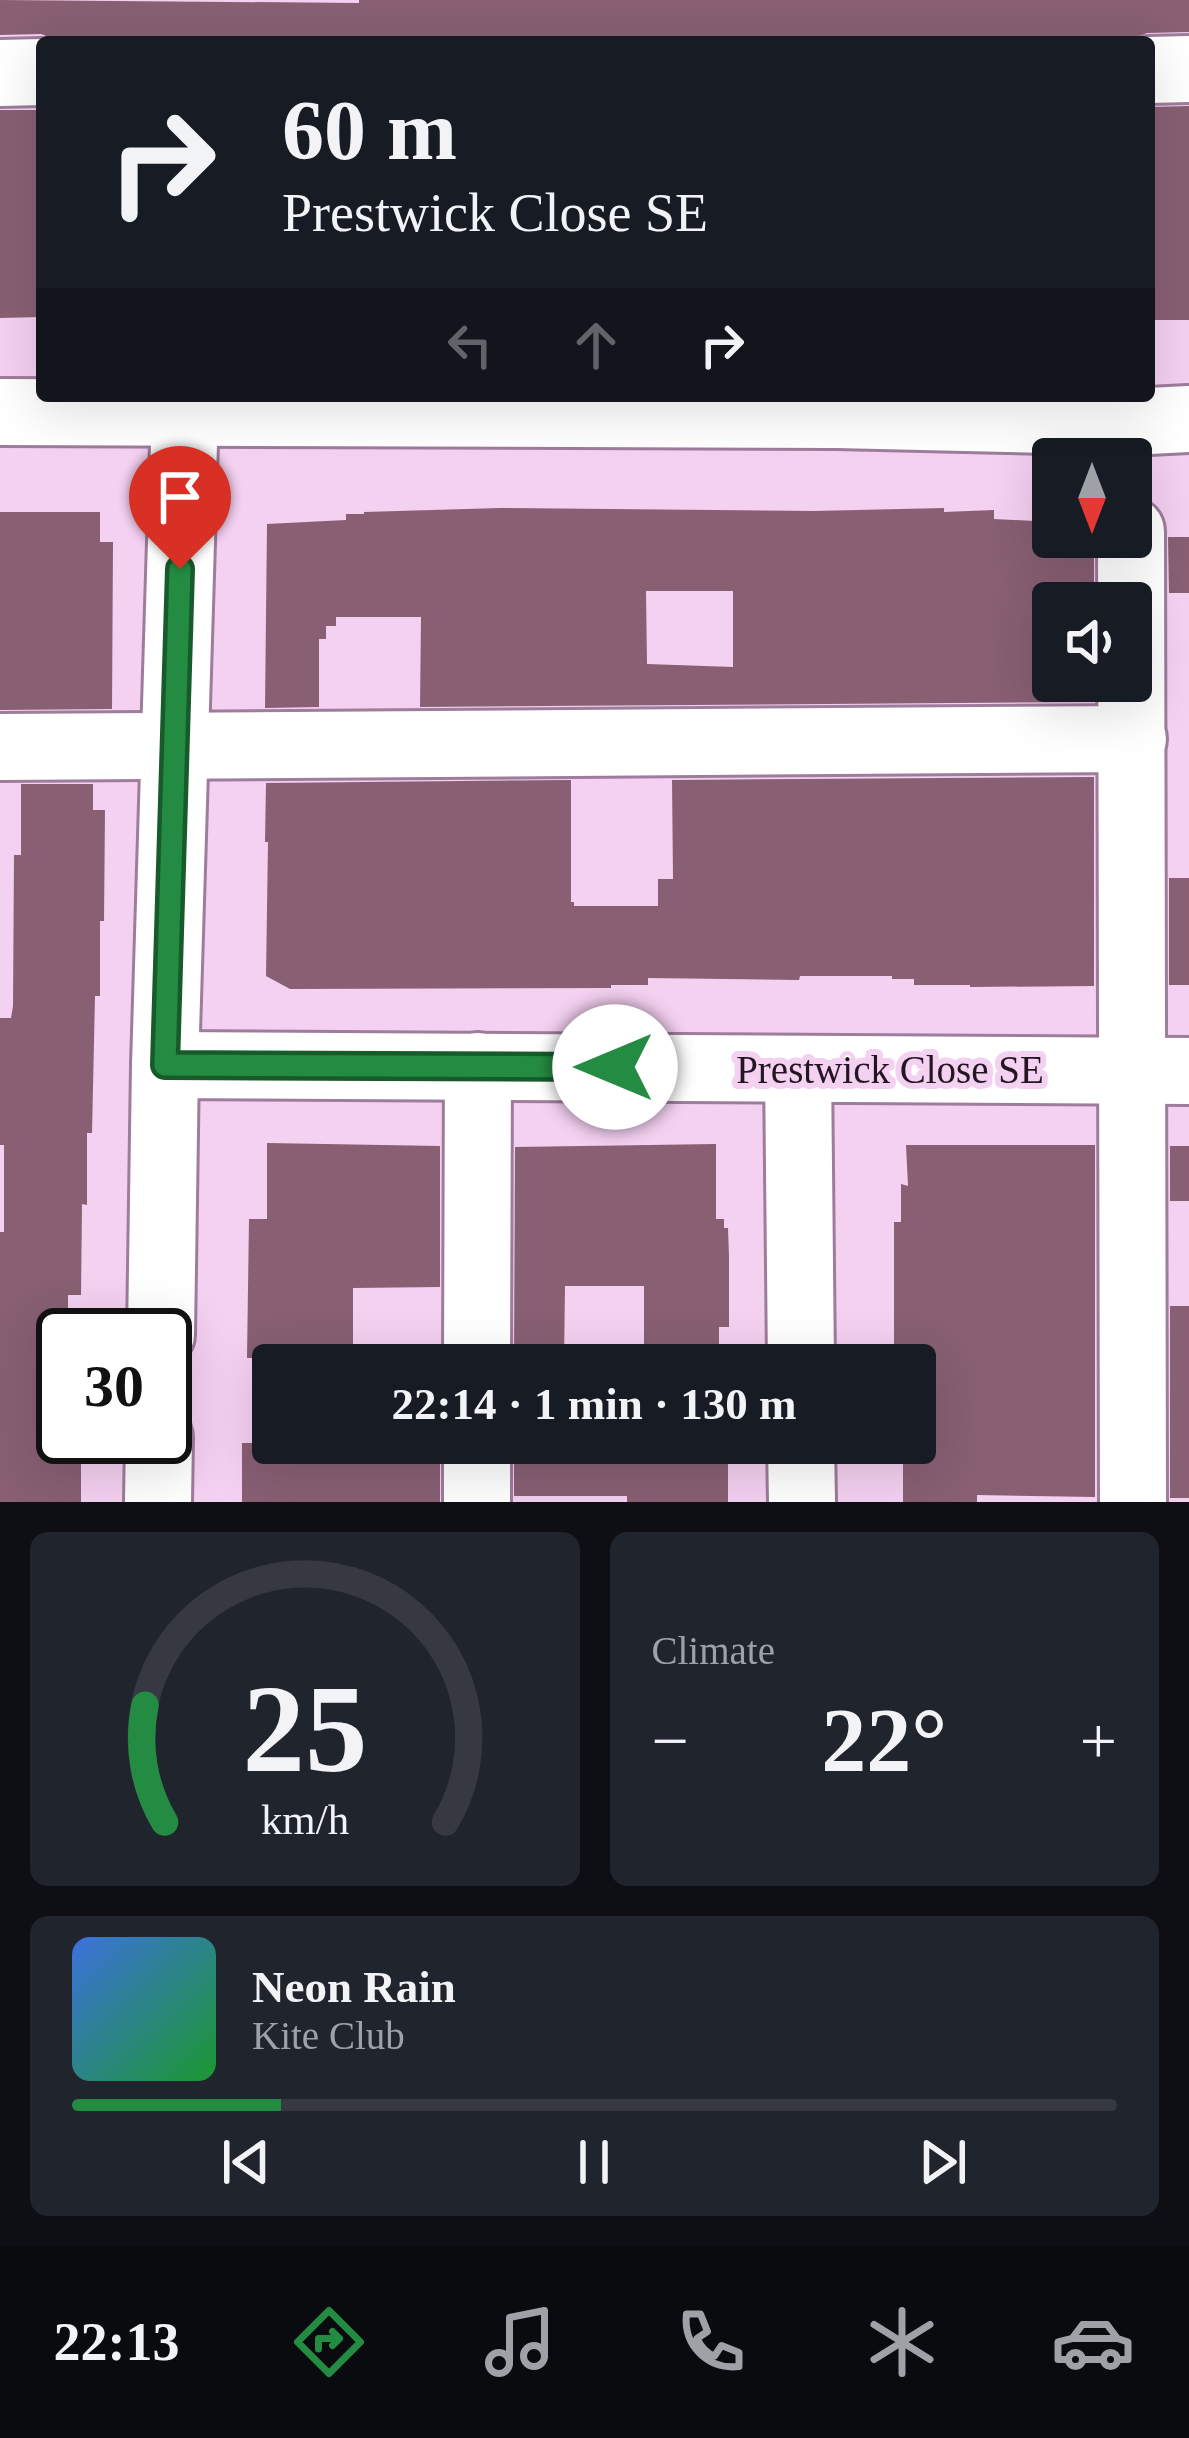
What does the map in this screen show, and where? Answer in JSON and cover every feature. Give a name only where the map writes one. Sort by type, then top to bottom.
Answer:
[{"type":"street","points":[[1155,70],[1189,70]]},
{"type":"street","points":[[0,73],[36,73]]},
{"type":"street","points":[[160,1308],[185,411]]},
{"type":"street","points":[[0,412],[836,415],[1150,433]]},
{"type":"street","points":[[1131,558],[1133,739],[1161,1071],[1133,1502]]},
{"type":"street","points":[[0,747],[1133,739]]},
{"type":"street","name":"Prestwick Close SE","points":[[165,1065],[1161,1071]]},
{"type":"street","points":[[477,1344],[478,1066]]},
{"type":"street","points":[[799,1069],[801,1344]]},
{"type":"street","points":[[158,1502],[159,1464]]},
{"type":"street","points":[[477,1464],[477,1502]]},
{"type":"street","points":[[801,1464],[802,1502]]},
{"type":"building","points":[[0,0],[1189,0],[1189,32],[1140,36],[0,35]]},
{"type":"building","points":[[1189,106],[1189,320],[1155,320],[1155,107]]},
{"type":"building","points":[[0,110],[36,110],[36,317],[0,318]]},
{"type":"building","points":[[500,508],[994,510],[994,519],[1032,521],[1032,558],[1094,558],[1094,582],[1032,582],[1032,702],[1094,702],[420,707],[421,617],[336,617],[336,626],[326,626],[326,639],[319,639],[319,707],[265,708],[267,524],[346,520],[346,514]],"holes":[[[646,591],[733,591],[733,667],[647,664]]]},
{"type":"building","points":[[0,512],[100,512],[100,542],[113,542],[112,709],[0,710]]},
{"type":"building","points":[[1168,537],[1189,537],[1189,593],[1169,593]]},
{"type":"building","points":[[1094,777],[1094,986],[970,987],[914,985],[914,979],[892,976],[800,976],[799,980],[648,978],[648,985],[611,988],[290,989],[266,976],[266,783],[571,780],[571,902],[574,906],[658,906],[658,879],[673,879],[672,780]]},
{"type":"building","points":[[21,784],[93,784],[93,810],[105,810],[104,921],[100,921],[100,996],[95,996],[87,1205],[82,1204],[81,1295],[68,1295],[68,1308],[36,1308],[36,1464],[81,1464],[81,1502],[0,1502],[4,1145],[0,1145],[0,1018],[11,1018],[13,1006],[14,855],[21,855]]},
{"type":"building","points":[[1169,878],[1189,878],[1189,985],[1169,985]]},
{"type":"building","points":[[267,1143],[440,1146],[440,1287],[353,1288],[353,1344],[252,1344],[252,1358],[247,1358],[249,1219],[267,1219]]},
{"type":"building","points":[[716,1144],[716,1219],[724,1219],[724,1228],[728,1228],[729,1257],[729,1327],[719,1327],[719,1344],[644,1344],[644,1286],[565,1286],[564,1344],[514,1344],[515,1147]]},
{"type":"building","points":[[906,1145],[1095,1145],[1095,1497],[977,1495],[977,1502],[903,1502],[903,1464],[936,1464],[936,1344],[894,1344],[894,1222],[901,1222],[901,1184],[908,1186]]},
{"type":"building","points":[[1170,1146],[1189,1146],[1189,1201],[1170,1201]]},
{"type":"building","points":[[1170,1306],[1189,1306],[1189,1498],[1170,1498]]},
{"type":"building","points":[[242,1443],[252,1443],[252,1464],[440,1464],[440,1502],[242,1502]]},
{"type":"building","points":[[514,1464],[728,1464],[728,1502],[514,1496]]},
{"type":"route","points":[[180,569],[165,1065],[615,1067]]}]
